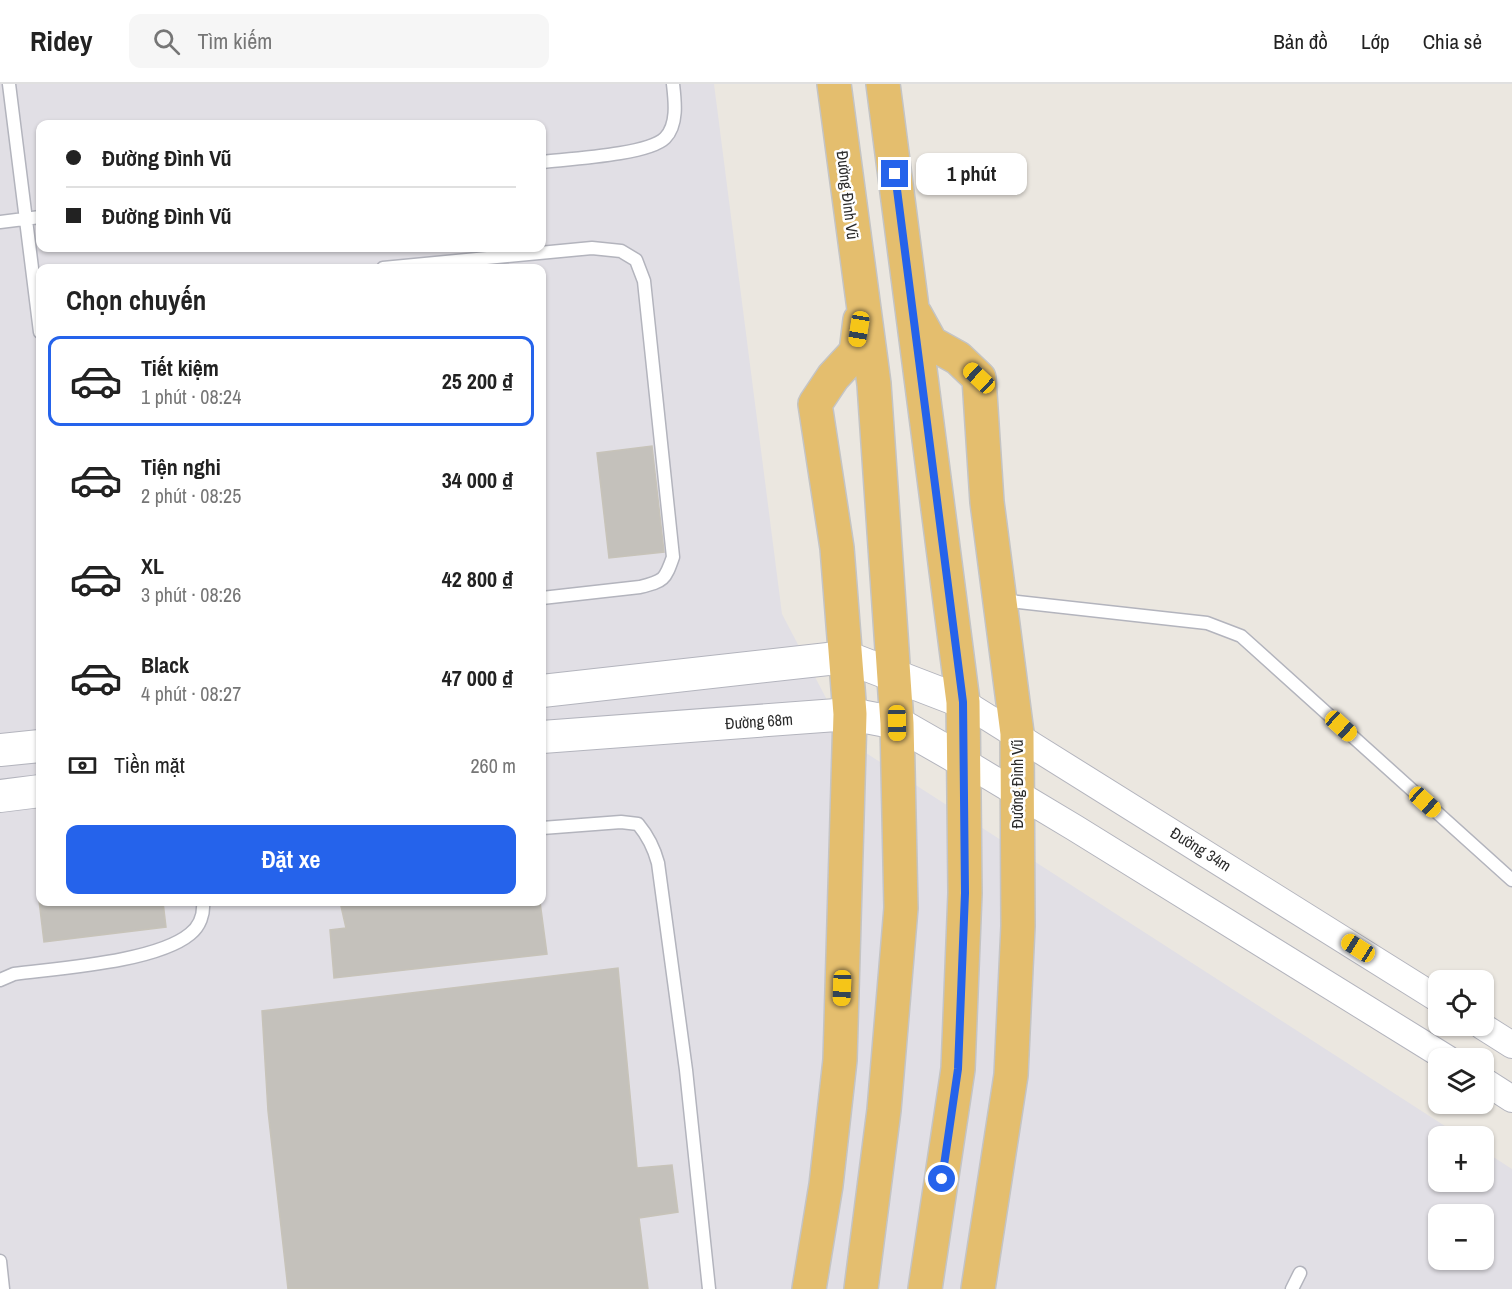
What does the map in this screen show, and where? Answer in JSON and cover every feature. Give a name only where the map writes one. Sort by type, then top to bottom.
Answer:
[{"type":"highway","name":"Đường Đình Vũ","points":[[834,84],[874,384],[897,723],[900,908],[884,1110],[861,1289]]},
{"type":"highway","name":"Đường Đình Vũ","points":[[883,84],[963,702],[965,893],[958,1069],[925,1289]]},
{"type":"highway","name":"Đường Đình Vũ","points":[[809,1289],[826,1185],[840,1060],[850,714],[837,548],[815,404],[833,377],[856,352],[862,307]]},
{"type":"highway","name":"Đường Đình Vũ","points":[[912,309],[931,344],[958,358],[979,378],[987,502],[1017,734],[1018,926],[1011,1075],[978,1289]]},
{"type":"street","points":[[546,691],[846,657],[963,702]]},
{"type":"street","name":"Đường 34m","points":[[963,702],[1428,993]]},
{"type":"street","name":"Đường 68m","points":[[546,737],[850,714],[897,723],[965,762]]},
{"type":"street","points":[[0,750],[36,746]]},
{"type":"street","points":[[965,762],[1430,1048]]},
{"type":"street","points":[[0,796],[36,792]]},
{"type":"street","points":[[1494,1034],[1512,1045]]},
{"type":"street","points":[[1494,1087],[1512,1099]]},
{"type":"lane","points":[[9,84],[36,286]]},
{"type":"lane","points":[[546,161],[648,147],[664,139],[673,124],[673,84]]},
{"type":"lane","points":[[0,222],[36,218]]},
{"type":"lane","points":[[425,264],[592,248],[621,251],[636,260],[644,281],[674,557],[667,575],[656,583],[640,587],[546,598]]},
{"type":"lane","points":[[1000,600],[1207,623],[1241,636],[1512,880]]},
{"type":"lane","points":[[546,828],[621,822],[638,824],[647,834],[654,848],[658,863],[686,1071],[709,1289]]},
{"type":"lane","points":[[0,980],[14,974],[131,958],[170,945],[190,934],[199,923],[204,912],[203,906]]},
{"type":"lane","points":[[0,1261],[3,1289]]},
{"type":"lane","points":[[1292,1289],[1300,1273]]},
{"type":"shaded area","points":[[0,84],[714,84],[782,614],[849,742],[1445,1126],[1428,1126],[1428,1192],[1494,1192],[1494,1157],[1512,1169],[1512,1289],[0,1289]]},
{"type":"building","points":[[652,446],[664,552],[609,558],[597,453]]},
{"type":"building","points":[[40,906],[163,906],[166,927],[44,942]]},
{"type":"building","points":[[341,906],[541,906],[547,954],[334,978],[330,930],[346,928]]},
{"type":"building","points":[[618,968],[637,1168],[672,1165],[678,1212],[639,1218],[648,1289],[288,1289],[268,1111],[262,1011]]},
{"type":"route","points":[[895,174],[963,702],[965,893],[958,1069],[942,1179]]}]
